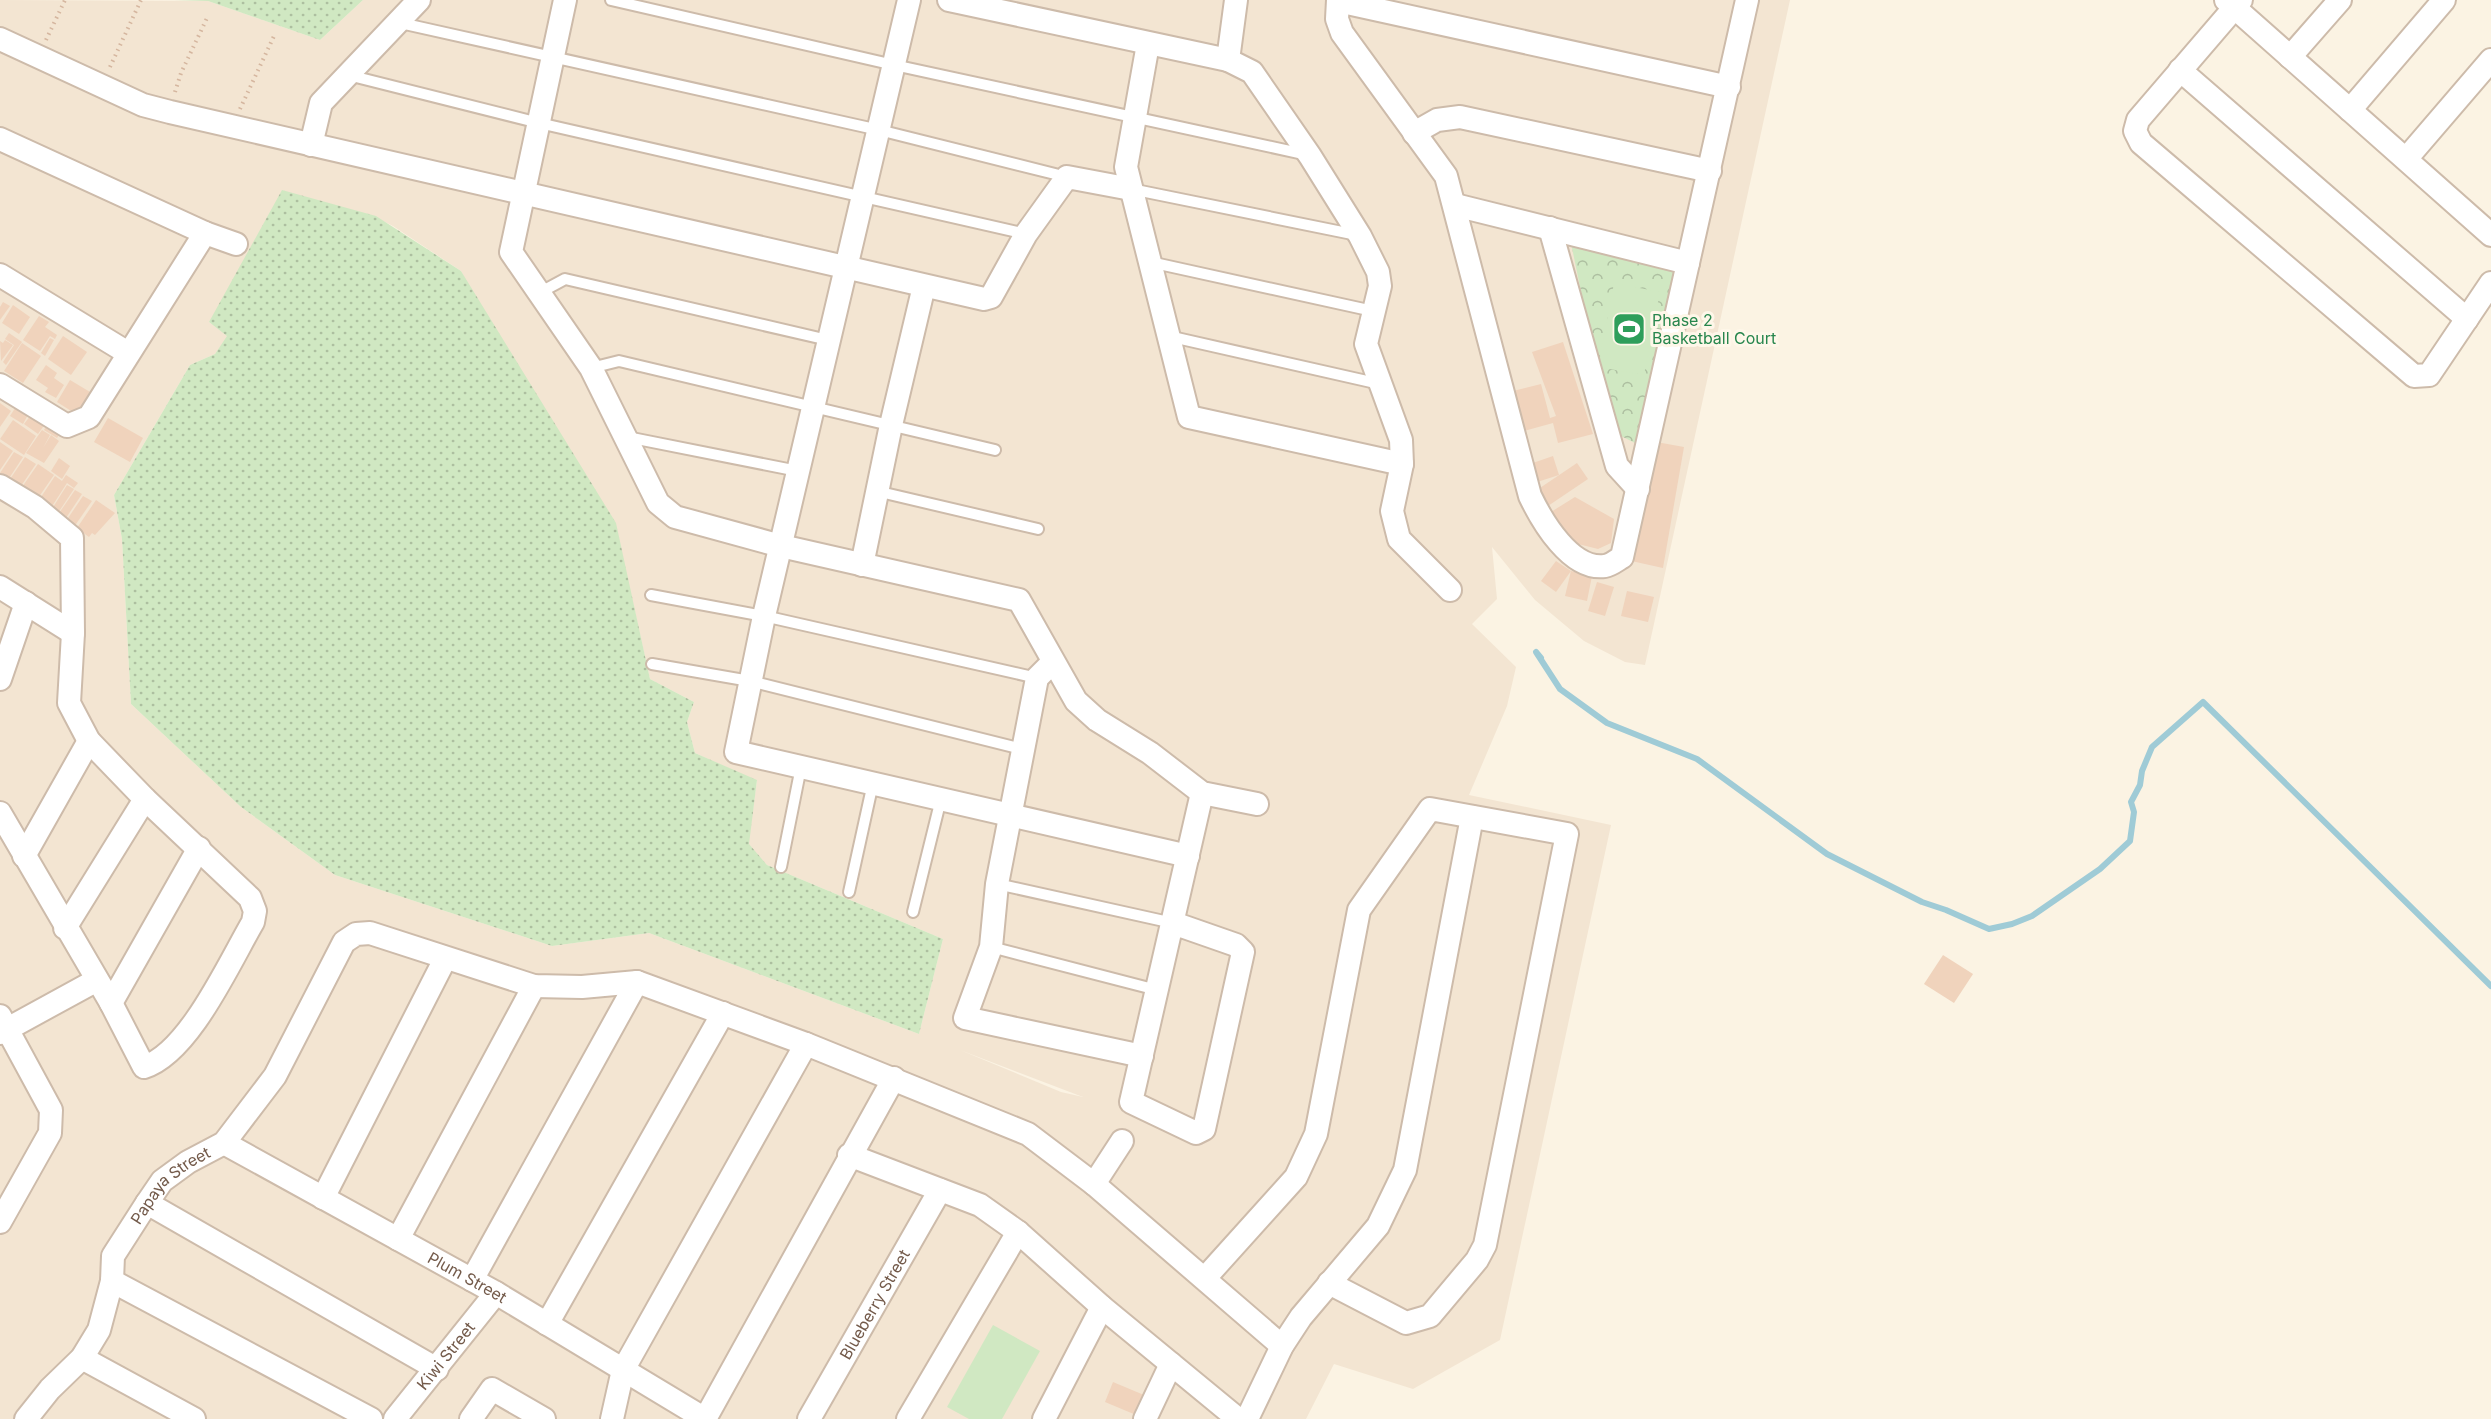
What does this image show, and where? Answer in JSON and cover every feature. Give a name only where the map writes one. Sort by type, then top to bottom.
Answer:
[{"type":"street","points":[[311,145],[321,103],[419,0]]},
{"type":"street","points":[[565,0],[511,252],[591,368],[651,492],[666,512],[675,518],[781,546],[1019,600],[1076,701],[1097,720],[1150,753],[1202,793],[1257,804]]},
{"type":"street","points":[[909,0],[764,616],[736,752],[1188,856]]},
{"type":"street","points":[[949,0],[1228,60],[1252,72],[1310,156],[1360,236],[1378,272],[1380,286],[1366,344],[1401,440],[1402,464],[1392,511],[1399,539],[1450,590]]},
{"type":"street","points":[[1228,60],[1236,0]]},
{"type":"street","points":[[1729,87],[1338,1],[1337,19],[1342,33],[1446,176],[1530,496],[1542,521],[1564,548],[1590,565],[1606,566],[1622,557],[1729,87],[1746,0]]},
{"type":"street","points":[[2290,57],[2340,0]]},
{"type":"street","points":[[2350,110],[2444,0]]},
{"type":"street","points":[[2491,235],[2290,57],[2234,2],[2138,120],[2135,131],[2141,143],[2414,376],[2428,375],[2491,283]]},
{"type":"street","points":[[0,39],[143,105],[234,128],[984,299],[991,297],[1026,234],[1067,177],[1131,189]]},
{"type":"street","points":[[1148,44],[1126,167],[1190,417],[1402,464]]},
{"type":"street","points":[[2406,159],[2491,60]]},
{"type":"street","points":[[2180,70],[2467,319]]},
{"type":"street","points":[[1414,133],[1437,120],[1461,117],[1710,171]]},
{"type":"street","points":[[0,139],[205,233],[236,244]]},
{"type":"street","points":[[1455,205],[1688,264]]},
{"type":"street","points":[[1550,228],[1617,466],[1638,489]]},
{"type":"street","points":[[0,385],[67,426],[89,417],[205,233]]},
{"type":"street","points":[[0,275],[128,353]]},
{"type":"street","points":[[862,565],[876,491],[924,286]]},
{"type":"street","points":[[0,486],[35,507],[72,538],[73,633],[69,703],[89,741],[145,799],[250,898],[255,911],[253,922],[188,1034],[159,1062],[144,1067],[111,1003],[65,928],[0,813]]},
{"type":"street","points":[[0,587],[73,633]]},
{"type":"street","points":[[0,679],[26,603]]},
{"type":"street","points":[[1053,662],[1037,678],[997,884],[991,947],[965,1018],[1142,1056]]},
{"type":"street","points":[[24,856],[89,741]]},
{"type":"street","points":[[1173,923],[1236,945],[1243,952],[1204,1129],[1196,1133],[1131,1102],[1202,793]]},
{"type":"street","points":[[65,928],[145,799]]},
{"type":"street","points":[[1205,1278],[1296,1177],[1316,1134],[1359,910],[1430,809],[1567,834],[1485,1245],[1477,1260],[1430,1316],[1406,1323],[1329,1283]]},
{"type":"street","points":[[1247,1419],[1282,1346],[1301,1317],[1378,1226],[1406,1170],[1472,817]]},
{"type":"street","points":[[111,1003],[199,848]]},
{"type":"street","name":"Papaya Street","points":[[26,1419],[50,1389],[82,1358],[99,1330],[112,1281],[114,1256],[147,1203],[162,1181],[188,1162],[224,1143],[275,1076],[344,942],[356,934],[370,933],[445,959]]},
{"type":"street","points":[[322,1198],[445,959],[534,986],[582,987],[637,982],[894,1078],[1028,1134],[1094,1184],[1282,1346]]},
{"type":"street","points":[[0,1222],[50,1132],[51,1110],[2,1026],[97,980]]},
{"type":"street","points":[[472,1280],[637,982]]},
{"type":"street","points":[[398,1239],[534,986]]},
{"type":"street","points":[[547,1324],[723,1013]]},
{"type":"street","points":[[612,1419],[623,1370],[806,1044]]},
{"type":"street","points":[[705,1419],[849,1155],[894,1078]]},
{"type":"street","points":[[1094,1184],[1122,1141]]},
{"type":"street","name":"Plum Street","points":[[224,1143],[496,1293],[705,1419]]},
{"type":"street","points":[[849,1155],[980,1205],[1018,1232],[1102,1306],[1238,1419]]},
{"type":"street","name":"Blueberry Street","points":[[810,1419],[940,1190]]},
{"type":"street","points":[[147,1203],[437,1369]]},
{"type":"street","points":[[908,1419],[1018,1232]]},
{"type":"street","points":[[112,1281],[371,1419]]},
{"type":"street","name":"Kiwi Street","points":[[395,1419],[496,1293]]},
{"type":"street","points":[[1044,1419],[1102,1306]]},
{"type":"street","points":[[82,1358],[194,1419]]},
{"type":"street","points":[[1145,1419],[1171,1364]]},
{"type":"street","points":[[471,1419],[492,1389],[544,1419]]},
{"type":"lane","points":[[611,0],[1310,156]]},
{"type":"lane","points":[[396,22],[879,130],[1067,177]]},
{"type":"lane","points":[[348,75],[539,123],[1026,234]]},
{"type":"lane","points":[[1131,189],[1360,236]]},
{"type":"lane","points":[[1150,262],[1374,311]]},
{"type":"lane","points":[[538,293],[565,279],[828,340]]},
{"type":"lane","points":[[1168,336],[1380,384]]},
{"type":"lane","points":[[591,368],[619,361],[994,450]]},
{"type":"lane","points":[[626,437],[798,471]]},
{"type":"lane","points":[[876,491],[1038,529]]},
{"type":"lane","points":[[651,595],[764,616],[1037,678]]},
{"type":"lane","points":[[652,664],[750,681],[1022,749]]},
{"type":"lane","points":[[782,867],[801,767]]},
{"type":"lane","points":[[849,892],[873,783]]},
{"type":"lane","points":[[913,912],[941,798]]},
{"type":"lane","points":[[997,884],[1173,923]]},
{"type":"lane","points":[[991,947],[1157,990]]},
{"type":"path","points":[[38,56],[65,0]]},
{"type":"path","points":[[101,86],[141,0]]},
{"type":"path","points":[[170,112],[181,72],[208,16]]},
{"type":"path","points":[[234,128],[245,95],[274,36]]},
{"type":"shaded area","points":[[0,0],[208,1],[320,40],[363,0],[1790,0],[1645,665],[1625,662],[1584,641],[1535,600],[1492,547],[1497,599],[1472,624],[1516,667],[1507,706],[1469,795],[1611,825],[1500,1340],[1413,1389],[1334,1364],[1306,1419],[0,1419]],"holes":[[[377,218],[461,271],[633,603],[650,679],[694,702],[687,722],[695,753],[757,781],[748,844],[767,865],[943,939],[919,1034],[649,933],[552,946],[335,875],[241,807],[131,704],[122,539],[114,495],[190,365],[215,354],[228,336],[209,322]],[[960,1050],[1083,1097],[1061,1092]]]},
{"type":"green space","points":[[174,0],[363,0],[320,40],[208,1]]},
{"type":"green space","points":[[282,190],[376,216],[461,271],[616,523],[650,679],[694,702],[687,722],[695,753],[757,780],[749,844],[767,865],[943,939],[919,1034],[649,933],[552,946],[335,875],[241,807],[131,704],[122,539],[114,495],[190,365],[215,354],[227,336],[209,322]]},
{"type":"green space","points":[[1571,243],[1676,268],[1639,445],[1619,435],[1594,355]]},
{"type":"green space","name":"Phase 2 Basketball Court","points":[[1614,283],[1660,292],[1644,375],[1598,367]]},
{"type":"green space","points":[[993,1325],[1040,1351],[1002,1419],[969,1419],[947,1407]]},
{"type":"building","points":[[3,302],[10,306],[0,320],[0,307]]},
{"type":"building","points":[[13,305],[30,317],[19,334],[2,323]]},
{"type":"building","points":[[39,316],[49,322],[45,327],[57,335],[55,339],[50,336],[40,351],[23,340]]},
{"type":"building","points":[[9,333],[22,342],[6,365],[3,362],[14,345],[5,339]]},
{"type":"building","points":[[63,336],[87,352],[71,375],[48,359]]},
{"type":"building","points":[[50,338],[54,340],[45,356],[41,353]]},
{"type":"building","points":[[5,340],[13,345],[1,361],[0,341],[3,343]]},
{"type":"building","points":[[1563,342],[1593,434],[1558,443],[1553,423],[1520,432],[1509,392],[1541,384],[1550,418],[1556,416],[1532,352]]},
{"type":"building","points":[[22,343],[41,356],[23,383],[4,371]]},
{"type":"building","points":[[46,365],[57,373],[54,378],[64,385],[56,398],[45,392],[48,388],[36,380]]},
{"type":"building","points":[[70,380],[90,392],[76,414],[57,402]]},
{"type":"building","points":[[0,403],[11,411],[0,427]]},
{"type":"building","points":[[17,405],[29,413],[23,424],[10,416]]},
{"type":"building","points":[[31,415],[45,424],[38,434],[24,424]]},
{"type":"building","points":[[108,418],[143,438],[130,462],[94,442]]},
{"type":"building","points":[[13,420],[36,436],[24,455],[0,439]]},
{"type":"building","points":[[49,422],[62,430],[57,438],[44,430]]},
{"type":"building","points":[[42,430],[50,435],[43,448],[51,435],[59,441],[44,463],[26,453]]},
{"type":"building","points":[[1651,441],[1684,447],[1663,568],[1627,560]]},
{"type":"building","points":[[0,442],[13,451],[0,470]]},
{"type":"building","points":[[14,452],[23,457],[8,480],[0,473]]},
{"type":"building","points":[[1553,456],[1559,475],[1534,483],[1527,465]]},
{"type":"building","points":[[25,457],[36,464],[19,489],[8,482]]},
{"type":"building","points":[[59,458],[70,466],[62,479],[51,471]]},
{"type":"building","points":[[1577,463],[1588,479],[1542,510],[1531,494]]},
{"type":"building","points":[[38,464],[54,475],[36,501],[20,490]]},
{"type":"building","points":[[66,475],[78,483],[74,488],[67,483],[49,511],[37,503],[55,476],[62,481]]},
{"type":"building","points":[[67,485],[74,489],[56,516],[50,512]]},
{"type":"building","points":[[75,490],[82,494],[64,521],[57,516]]},
{"type":"building","points":[[83,496],[92,501],[74,527],[66,521]]},
{"type":"building","points":[[1575,497],[1614,519],[1611,543],[1598,549],[1578,544],[1558,528],[1551,512]]},
{"type":"building","points":[[96,500],[115,513],[95,535],[92,533],[89,537],[77,528]]},
{"type":"building","points":[[1556,561],[1571,571],[1556,592],[1541,581]]},
{"type":"building","points":[[1571,571],[1592,576],[1587,601],[1565,596]]},
{"type":"building","points":[[1597,582],[1614,587],[1605,616],[1588,611]]},
{"type":"building","points":[[1627,591],[1654,597],[1648,622],[1621,616]]},
{"type":"building","points":[[1943,955],[1973,974],[1954,1003],[1924,984]]},
{"type":"building","points":[[1113,1382],[1144,1395],[1136,1415],[1105,1402]]},
{"type":"waterway","points":[[1541,658],[1536,652],[1560,689],[1607,723],[1697,759],[1827,854],[1922,902],[1989,929],[2012,924],[2032,916],[2100,869],[2130,841],[2134,812],[2131,802],[2140,785],[2142,771],[2152,747],[2203,702],[2491,986]]},
{"type":"place","name":"Phase 2 Basketball Court","points":[[1629,329]]}]
